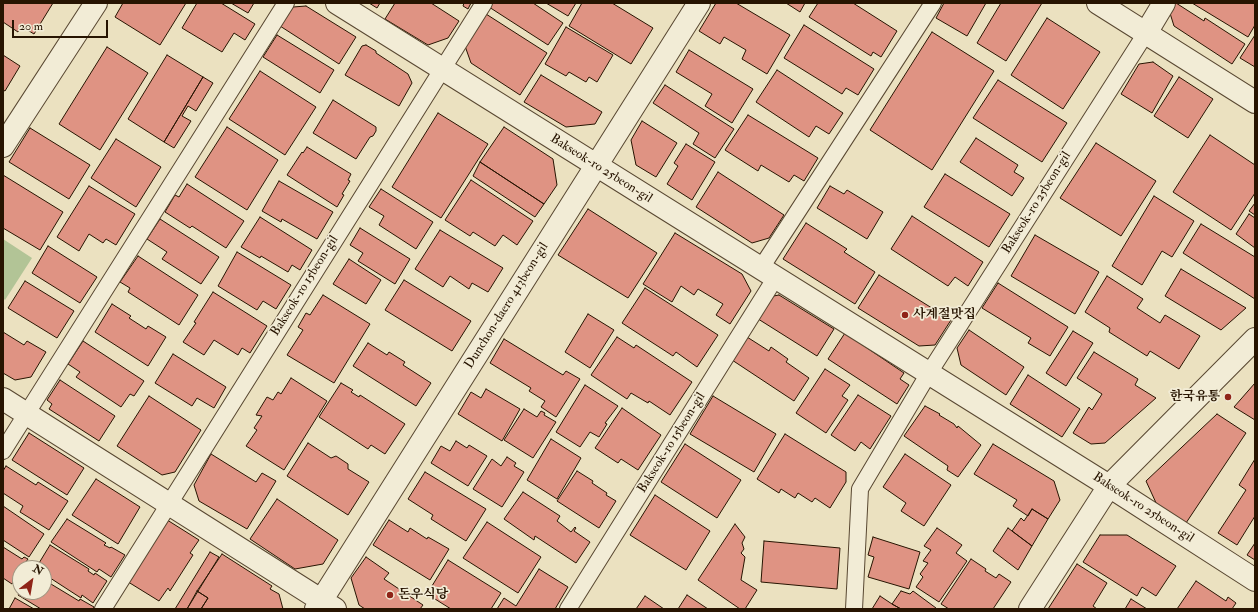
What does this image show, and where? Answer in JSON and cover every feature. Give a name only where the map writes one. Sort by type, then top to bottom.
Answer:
[{"type":"street","points":[[3,146],[96,3]]},
{"type":"street","name":"Bakseok-ro 25beon-gil","points":[[337,3],[1109,486],[1255,580]]},
{"type":"street","name":"Dunchon-daero 413beon-gil","points":[[324,606],[596,165],[699,3]]},
{"type":"street","points":[[1098,3],[1255,102]]},
{"type":"street","points":[[1146,33],[1164,3]]},
{"type":"street","points":[[1030,609],[1109,486],[1255,339]]},
{"type":"street","points":[[3,399],[169,504],[324,606]]},
{"type":"lane","points":[[3,451],[286,3]]},
{"type":"lane","points":[[442,69],[484,3]]},
{"type":"lane","points":[[768,273],[933,3]]},
{"type":"lane","name":"Bakseok-ro 25beon-gil","points":[[929,374],[1146,33]]},
{"type":"lane","name":"Bakseok-ro 15beon-gil","points":[[103,609],[442,69]]},
{"type":"lane","name":"Bakseok-ro 15beon-gil","points":[[568,609],[768,273]]},
{"type":"lane","points":[[854,609],[860,489],[929,374]]},
{"type":"green space","points":[[3,239],[32,258],[5,300],[3,298]]},
{"type":"building","points":[[3,3],[53,3],[34,34],[21,26],[18,32],[3,22]]},
{"type":"building","points":[[123,3],[186,3],[160,45],[115,17]]},
{"type":"building","points":[[197,3],[221,3],[255,24],[245,40],[234,33],[222,52],[182,28]]},
{"type":"building","points":[[231,3],[254,3],[248,13]]},
{"type":"building","points":[[369,3],[380,3],[377,8]]},
{"type":"building","points":[[395,3],[431,3],[459,21],[448,38],[428,45],[385,19]]},
{"type":"building","points":[[464,3],[471,3],[468,9],[463,6]]},
{"type":"building","points":[[492,3],[533,3],[563,23],[548,45],[489,7]]},
{"type":"building","points":[[546,3],[576,3],[568,16]]},
{"type":"building","points":[[582,3],[612,3],[653,28],[631,64],[569,26]]},
{"type":"building","points":[[716,3],[736,3],[790,35],[767,74],[742,59],[746,50],[724,37],[720,44],[699,31]]},
{"type":"building","points":[[786,3],[805,3],[800,12]]},
{"type":"building","points":[[818,3],[853,3],[897,31],[881,57],[873,52],[871,56],[809,17]]},
{"type":"building","points":[[944,3],[986,3],[967,36],[936,18]]},
{"type":"building","points":[[1001,3],[1042,3],[1006,61],[977,43]]},
{"type":"building","points":[[1173,3],[1176,3],[1204,21],[1205,18],[1245,44],[1232,64],[1174,26],[1169,10]]},
{"type":"building","points":[[1192,3],[1255,3],[1255,25],[1248,37]]},
{"type":"building","points":[[306,6],[356,37],[339,64],[280,26],[293,7]]},
{"type":"building","points":[[486,14],[547,53],[520,95],[471,63],[465,46]]},
{"type":"building","points":[[1047,18],[1100,52],[1063,109],[1011,75]]},
{"type":"building","points":[[804,25],[874,69],[858,95],[846,88],[842,94],[784,58]]},
{"type":"building","points":[[566,27],[613,55],[597,82],[589,77],[586,82],[569,72],[566,76],[545,64]]},
{"type":"building","points":[[932,32],[994,71],[932,170],[870,130]]},
{"type":"building","points":[[277,35],[334,70],[320,93],[263,57]]},
{"type":"building","points":[[1255,35],[1255,67],[1240,58]]},
{"type":"building","points":[[366,45],[408,74],[412,83],[399,106],[345,75],[362,46]]},
{"type":"building","points":[[107,47],[148,73],[100,150],[59,124]]},
{"type":"building","points":[[689,50],[753,89],[732,123],[705,106],[712,94],[676,72]]},
{"type":"building","points":[[3,55],[20,66],[5,91],[3,90]]},
{"type":"building","points":[[167,55],[203,77],[164,142],[128,119]]},
{"type":"building","points":[[1153,62],[1173,76],[1152,113],[1121,94],[1139,64]]},
{"type":"building","points":[[777,70],[843,113],[829,134],[816,126],[809,137],[756,102]]},
{"type":"building","points":[[260,71],[316,107],[285,155],[229,119]]},
{"type":"building","points":[[541,75],[602,112],[595,124],[566,127],[524,102]]},
{"type":"building","points":[[203,77],[213,83],[196,111],[188,106],[182,116],[191,121],[174,148],[164,142]]},
{"type":"building","points":[[1179,77],[1213,99],[1188,138],[1154,116]]},
{"type":"building","points":[[998,80],[1067,123],[1042,162],[973,118]]},
{"type":"building","points":[[665,85],[734,129],[715,158],[693,144],[699,133],[653,103]]},
{"type":"building","points":[[333,100],[376,127],[376,131],[373,136],[370,137],[356,159],[313,133]]},
{"type":"building","points":[[438,113],[488,144],[441,218],[392,187]]},
{"type":"building","points":[[748,115],[818,158],[804,181],[794,175],[789,182],[761,165],[758,171],[725,150]]},
{"type":"building","points":[[642,121],[677,143],[656,177],[636,165],[631,140]]},
{"type":"building","points":[[227,127],[278,160],[247,210],[195,177]]},
{"type":"building","points":[[504,127],[553,159],[557,185],[544,204],[480,162]]},
{"type":"building","points":[[30,128],[90,165],[69,199],[9,162]]},
{"type":"building","points":[[1210,135],[1255,165],[1255,193],[1231,230],[1173,192]]},
{"type":"building","points":[[976,138],[1018,165],[1014,172],[1024,178],[1012,196],[960,162]]},
{"type":"building","points":[[116,139],[161,167],[136,207],[91,178]]},
{"type":"building","points":[[1096,143],[1156,181],[1121,236],[1060,198]]},
{"type":"building","points":[[686,144],[715,162],[692,200],[667,184],[678,166],[674,163]]},
{"type":"building","points":[[307,147],[351,174],[348,180],[350,181],[342,194],[344,195],[337,207],[287,175]]},
{"type":"building","points":[[480,162],[544,204],[535,217],[473,176]]},
{"type":"building","points":[[718,172],[784,215],[769,238],[752,243],[696,207]]},
{"type":"building","points":[[945,174],[1010,214],[989,247],[924,207]]},
{"type":"building","points":[[3,175],[63,212],[40,250],[3,228]]},
{"type":"building","points":[[471,180],[533,221],[517,245],[503,235],[495,246],[473,232],[470,236],[445,220]]},
{"type":"building","points":[[279,181],[333,212],[317,239],[282,219],[281,222],[262,211]]},
{"type":"building","points":[[187,184],[244,221],[226,248],[192,226],[190,228],[165,212],[175,195],[179,197]]},
{"type":"building","points":[[89,186],[135,214],[116,245],[106,239],[103,243],[89,234],[79,251],[57,237]]},
{"type":"building","points":[[830,186],[844,194],[847,190],[883,212],[867,239],[817,208]]},
{"type":"building","points":[[381,189],[433,222],[416,249],[379,225],[384,216],[369,207]]},
{"type":"building","points":[[1154,196],[1194,221],[1172,257],[1162,251],[1142,285],[1112,266]]},
{"type":"building","points":[[1255,203],[1255,215],[1249,211]]},
{"type":"building","points":[[588,209],[657,253],[628,298],[558,255]]},
{"type":"building","points":[[1249,214],[1255,218],[1255,248],[1236,234]]},
{"type":"building","points":[[912,216],[983,262],[968,286],[955,277],[948,286],[891,249]]},
{"type":"building","points":[[260,217],[312,250],[300,270],[292,265],[288,272],[261,256],[260,258],[241,247]]},
{"type":"building","points":[[160,219],[219,257],[201,284],[162,259],[167,252],[147,239]]},
{"type":"building","points":[[806,223],[847,249],[844,252],[875,272],[855,304],[783,259]]},
{"type":"building","points":[[1201,224],[1255,257],[1255,299],[1183,253]]},
{"type":"building","points":[[360,228],[410,259],[395,284],[358,261],[363,253],[350,245]]},
{"type":"building","points":[[440,230],[503,268],[488,292],[472,283],[469,289],[450,276],[443,287],[415,269]]},
{"type":"building","points":[[675,233],[742,274],[751,291],[730,324],[716,315],[723,304],[698,289],[694,295],[681,286],[672,302],[643,284]]},
{"type":"building","points":[[1035,235],[1099,272],[1075,314],[1011,276]]},
{"type":"building","points":[[48,246],[97,277],[80,303],[32,273]]},
{"type":"building","points":[[237,252],[291,285],[276,309],[263,301],[257,310],[218,286]]},
{"type":"building","points":[[138,256],[198,295],[179,325],[128,292],[130,288],[120,282]]},
{"type":"building","points":[[349,259],[381,280],[366,304],[333,284]]},
{"type":"building","points":[[1181,269],[1246,308],[1221,330],[1165,296]]},
{"type":"building","points":[[879,275],[951,320],[935,345],[919,346],[858,308]]},
{"type":"building","points":[[1107,276],[1143,299],[1137,308],[1160,323],[1165,315],[1200,336],[1179,369],[1150,351],[1147,356],[1109,332],[1110,328],[1085,312]]},
{"type":"building","points":[[404,280],[471,321],[452,351],[385,310]]},
{"type":"building","points":[[25,281],[74,311],[57,338],[8,308]]},
{"type":"building","points":[[998,283],[1068,327],[1050,356],[1028,343],[1031,338],[982,308]]},
{"type":"building","points":[[645,288],[718,335],[697,367],[676,352],[673,356],[622,323]]},
{"type":"building","points":[[213,292],[267,326],[250,353],[242,348],[238,355],[214,340],[204,355],[183,342],[196,323],[194,322]]},
{"type":"building","points":[[323,295],[370,324],[334,383],[287,355],[303,330],[298,327],[306,313],[310,315]]},
{"type":"building","points":[[779,295],[834,329],[817,356],[755,317],[768,297]]},
{"type":"building","points":[[112,304],[131,316],[129,318],[146,329],[148,326],[166,337],[148,366],[95,332]]},
{"type":"building","points":[[588,314],[614,330],[590,368],[565,352]]},
{"type":"building","points":[[969,330],[1024,367],[1006,395],[961,365],[957,348]]},
{"type":"building","points":[[1073,331],[1093,343],[1066,386],[1046,373]]},
{"type":"building","points":[[3,332],[24,345],[27,341],[46,352],[31,377],[15,380],[3,373]]},
{"type":"building","points":[[845,333],[904,373],[900,379],[909,385],[897,404],[828,359]]},
{"type":"building","points":[[617,337],[634,348],[636,345],[692,382],[670,415],[649,401],[648,403],[631,393],[627,399],[591,375]]},
{"type":"building","points":[[747,337],[769,351],[771,347],[788,359],[786,362],[809,378],[794,401],[732,360]]},
{"type":"building","points":[[504,339],[563,375],[566,371],[580,379],[556,417],[541,407],[545,401],[529,391],[531,388],[490,363]]},
{"type":"building","points":[[83,341],[144,381],[134,396],[130,394],[121,407],[76,377],[80,372],[68,364]]},
{"type":"building","points":[[368,343],[387,355],[389,352],[405,362],[403,365],[431,383],[416,406],[353,366]]},
{"type":"building","points":[[1094,352],[1138,379],[1135,385],[1156,398],[1105,443],[1091,444],[1073,433],[1089,407],[1092,410],[1102,394],[1077,378]]},
{"type":"building","points":[[173,354],[226,387],[214,408],[197,398],[192,406],[155,383]]},
{"type":"building","points":[[825,369],[850,385],[842,396],[848,400],[826,433],[796,413]]},
{"type":"building","points":[[1028,375],[1080,409],[1062,437],[1010,404]]},
{"type":"building","points":[[291,378],[327,401],[284,470],[246,446],[257,430],[254,428],[262,416],[256,415],[267,397],[273,400],[278,392],[281,394]]},
{"type":"building","points":[[60,380],[115,416],[99,441],[49,409],[52,404],[47,400]]},
{"type":"building","points":[[341,383],[353,390],[351,392],[359,397],[360,395],[405,424],[385,454],[371,445],[368,449],[319,417]]},
{"type":"building","points":[[1255,383],[1255,420],[1234,407]]},
{"type":"building","points":[[585,385],[618,406],[605,423],[607,424],[599,437],[590,432],[580,447],[556,432]]},
{"type":"building","points":[[486,389],[520,409],[502,441],[458,414],[471,392],[481,398]]},
{"type":"building","points":[[858,395],[891,416],[870,449],[861,442],[855,451],[831,435]]},
{"type":"building","points":[[149,396],[201,430],[175,472],[162,475],[117,446]]},
{"type":"building","points":[[713,396],[776,434],[754,472],[690,434]]},
{"type":"building","points":[[925,406],[940,414],[939,415],[954,424],[957,428],[958,426],[981,445],[958,477],[947,470],[948,466],[904,436]]},
{"type":"building","points":[[622,408],[661,435],[638,470],[621,459],[618,463],[595,448]]},
{"type":"building","points":[[524,409],[537,417],[541,411],[545,413],[544,415],[556,422],[533,458],[504,440]]},
{"type":"building","points":[[1217,414],[1246,433],[1186,523],[1157,505],[1146,481]]},
{"type":"building","points":[[29,433],[84,468],[67,495],[12,460]]},
{"type":"building","points":[[785,434],[846,472],[846,482],[830,508],[815,498],[812,502],[798,493],[795,498],[781,489],[779,493],[757,479]]},
{"type":"building","points":[[551,439],[581,458],[557,499],[527,480]]},
{"type":"building","points":[[456,441],[467,448],[469,445],[487,456],[468,486],[431,463],[441,446],[450,451]]},
{"type":"building","points":[[308,443],[331,458],[336,456],[348,464],[348,469],[369,482],[348,515],[287,476]]},
{"type":"building","points":[[685,444],[741,480],[717,518],[661,482]]},
{"type":"building","points":[[993,444],[1054,481],[1060,500],[1048,519],[1032,509],[1028,516],[1013,506],[1017,500],[974,474]]},
{"type":"building","points":[[211,454],[256,482],[262,473],[276,481],[247,529],[199,501],[194,485]]},
{"type":"building","points":[[905,454],[951,485],[924,526],[901,511],[906,503],[883,487]]},
{"type":"building","points":[[507,457],[516,463],[514,466],[524,472],[502,507],[473,489],[492,459],[501,466]]},
{"type":"building","points":[[1255,459],[1255,516],[1237,545],[1218,533],[1246,490],[1239,485]]},
{"type":"building","points":[[6,466],[36,485],[38,482],[68,501],[49,530],[20,512],[23,506],[3,493],[3,471]]},
{"type":"building","points":[[577,471],[593,481],[592,483],[616,501],[599,528],[557,501]]},
{"type":"building","points":[[425,472],[486,509],[466,541],[431,519],[433,515],[408,499]]},
{"type":"building","points":[[96,479],[140,507],[118,544],[72,515]]},
{"type":"building","points":[[523,492],[560,516],[557,521],[571,532],[575,527],[576,528],[574,531],[590,542],[576,563],[535,536],[534,540],[504,519]]},
{"type":"building","points":[[655,495],[710,531],[686,570],[630,535]]},
{"type":"building","points":[[277,499],[338,540],[323,564],[295,569],[250,539]]},
{"type":"building","points":[[3,506],[44,534],[29,557],[3,540]]},
{"type":"building","points":[[1032,509],[1048,519],[1032,546],[1012,531],[1021,518],[1024,521]]},
{"type":"building","points":[[164,518],[199,540],[190,553],[193,555],[170,591],[168,588],[159,601],[125,580]]},
{"type":"building","points":[[67,519],[106,543],[104,545],[110,548],[111,547],[125,555],[111,577],[99,569],[97,572],[51,542]]},
{"type":"building","points":[[389,520],[408,532],[410,528],[427,539],[428,537],[449,549],[430,580],[373,545]]},
{"type":"building","points":[[487,522],[541,557],[518,593],[463,558]]},
{"type":"building","points":[[735,524],[745,537],[742,543],[744,549],[741,553],[745,557],[741,580],[757,590],[745,609],[740,609],[698,580]]},
{"type":"building","points":[[937,528],[962,545],[956,553],[967,561],[939,602],[916,587],[923,577],[920,574],[928,563],[923,561],[931,550],[924,546]]},
{"type":"building","points":[[1008,528],[1032,546],[1018,570],[993,551]]},
{"type":"building","points":[[1100,535],[1127,535],[1176,566],[1156,596],[1142,587],[1137,596],[1083,562]]},
{"type":"building","points":[[873,537],[920,552],[909,589],[868,577],[874,557],[868,555]]},
{"type":"building","points":[[764,541],[840,548],[837,589],[761,582]]},
{"type":"building","points":[[1255,543],[1255,560],[1247,555]]},
{"type":"building","points":[[50,545],[89,569],[88,571],[94,575],[95,573],[107,581],[93,603],[82,595],[81,598],[52,579],[52,560],[41,560]]},
{"type":"building","points":[[3,547],[22,559],[24,557],[28,559],[12,560],[12,584],[3,578]]},
{"type":"building","points":[[210,552],[219,557],[187,609],[175,609]]},
{"type":"building","points":[[222,554],[272,586],[270,589],[279,594],[283,609],[201,609],[208,598],[197,591]]},
{"type":"building","points":[[366,557],[389,573],[384,579],[423,605],[420,609],[365,609],[359,605],[351,578]]},
{"type":"building","points":[[971,559],[996,578],[999,574],[1011,582],[993,609],[949,609],[941,604]]},
{"type":"building","points":[[448,560],[501,593],[491,609],[451,609],[427,594]]},
{"type":"building","points":[[1077,564],[1107,583],[1093,606],[1097,609],[1048,609]]},
{"type":"building","points":[[539,569],[568,587],[555,609],[497,609],[504,598],[516,606]]},
{"type":"building","points":[[1196,581],[1226,601],[1228,597],[1236,603],[1232,609],[1177,609]]},
{"type":"building","points":[[52,585],[79,601],[80,599],[94,607],[93,609],[41,609],[26,600],[52,600]]},
{"type":"building","points":[[197,591],[208,598],[201,609],[187,609]]},
{"type":"building","points":[[901,591],[910,594],[913,591],[936,608],[901,609],[892,604]]},
{"type":"building","points":[[687,595],[708,609],[678,609]]},
{"type":"building","points":[[645,596],[664,609],[636,609]]},
{"type":"building","points":[[880,596],[892,604],[901,609],[872,609]]},
{"type":"building","points":[[1131,599],[1147,609],[1125,609]]},
{"type":"building","points":[[14,600],[18,600],[34,609],[9,609]]},
{"type":"place","name":"사계절맛집","points":[[905,315]]},
{"type":"place","name":"한국유통","points":[[1228,397]]},
{"type":"place","name":"돈우식당","points":[[390,595]]}]
